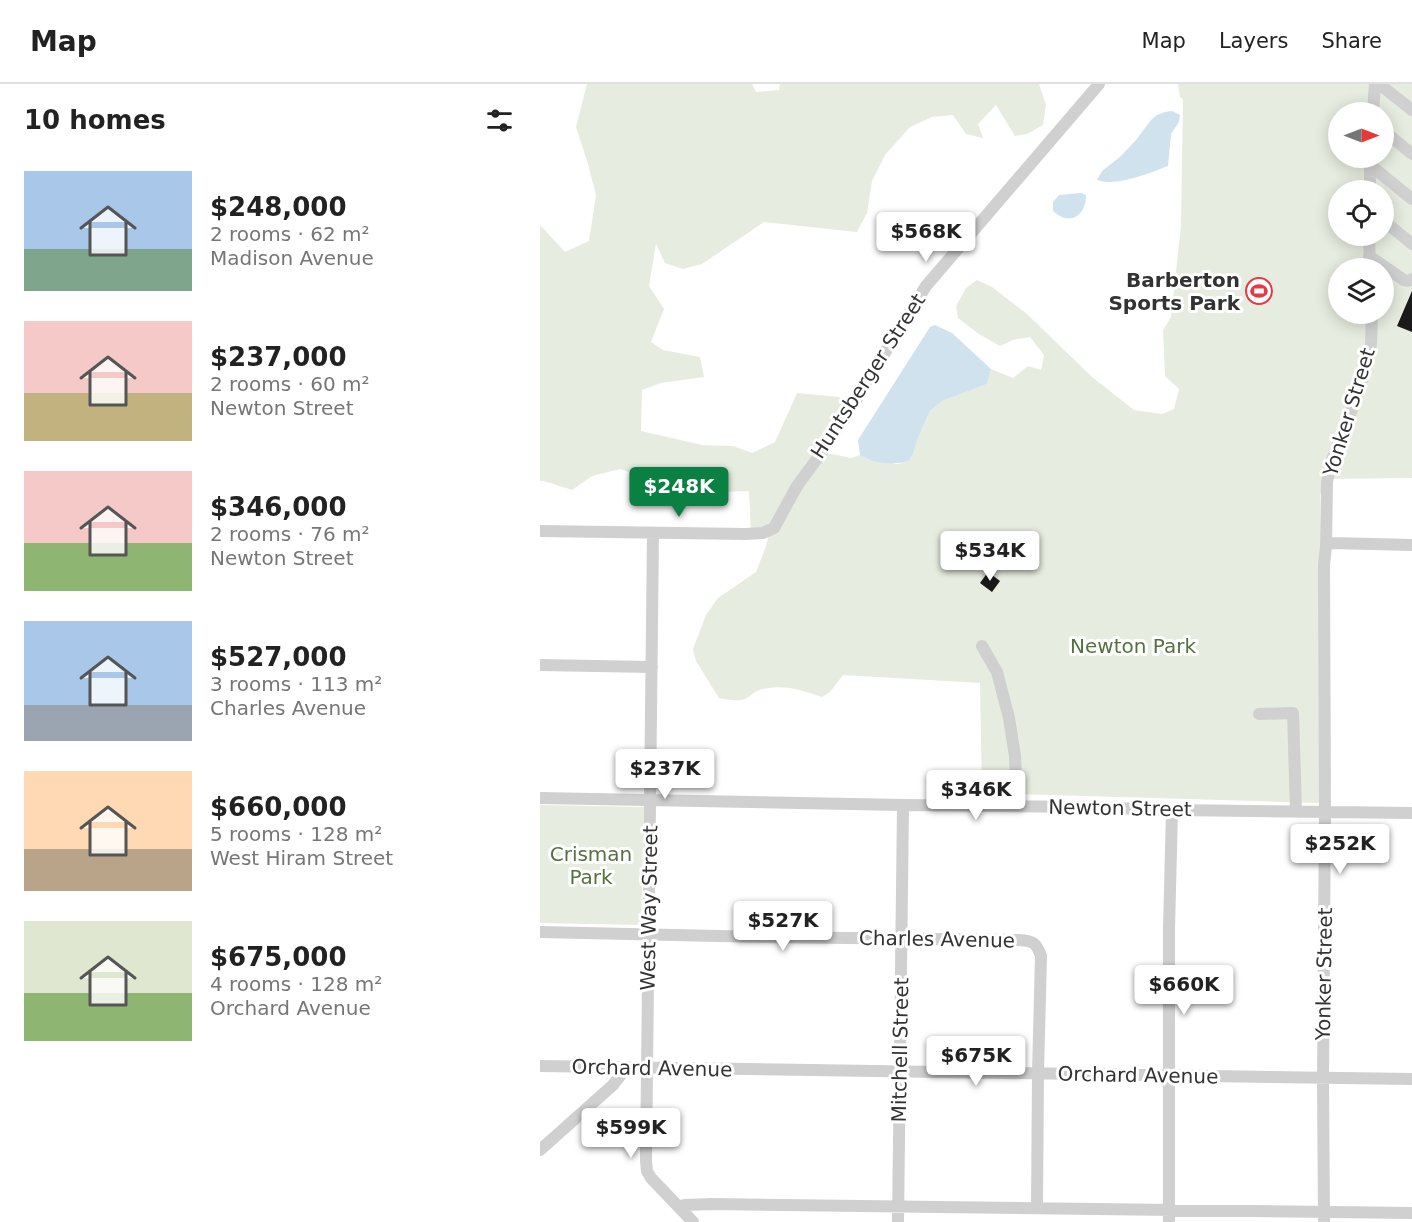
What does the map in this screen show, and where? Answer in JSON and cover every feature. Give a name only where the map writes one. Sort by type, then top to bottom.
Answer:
[{"type":"street","name":"Huntsberger Street","points":[[653,533],[745,534],[770,531],[774,528],[803,478],[844,419],[926,286],[1099,84]]},
{"type":"street","points":[[1374,102],[1377,84],[1412,110]]},
{"type":"street","points":[[1394,139],[1412,154]]},
{"type":"street","points":[[1378,168],[1412,199]]},
{"type":"street","points":[[1394,229],[1412,244]]},
{"type":"street","points":[[1394,275],[1408,281],[1412,279]]},
{"type":"street","name":"Yonker Street","points":[[1324,1217],[1324,565],[1327,482],[1331,462],[1346,429],[1364,374],[1371,344],[1372,324]]},
{"type":"street","points":[[540,531],[653,533]]},
{"type":"street","name":"West Way Street","points":[[653,533],[646,1161],[647,1172],[651,1178],[693,1222]]},
{"type":"street","points":[[1326,546],[1331,543],[1412,545]]},
{"type":"street","points":[[982,646],[996,672],[1009,718],[1015,756],[1017,806]]},
{"type":"street","points":[[540,665],[652,667]]},
{"type":"street","points":[[1259,714],[1293,713],[1296,811]]},
{"type":"street","name":"Newton Street","points":[[540,798],[1412,813]]},
{"type":"street","name":"Mitchell Street","points":[[898,1222],[903,806]]},
{"type":"street","points":[[1169,1216],[1168,1075],[1172,810]]},
{"type":"street","name":"Charles Avenue","points":[[540,932],[1019,940],[1034,943],[1041,956],[1038,1074]]},
{"type":"street","name":"Orchard Avenue","points":[[540,1066],[1412,1079]]},
{"type":"street","points":[[540,1150],[613,1085],[626,1068]]},
{"type":"street","points":[[1037,1207],[1038,1074]]},
{"type":"street","points":[[679,1207],[713,1203],[1037,1207],[1169,1216],[1324,1217],[1412,1213]]},
{"type":"green space","name":"Newton Park","points":[[587,84],[752,84],[756,92],[779,90],[780,84],[1039,84],[1046,105],[1043,125],[1027,134],[1015,136],[996,105],[978,124],[983,138],[966,134],[953,115],[932,117],[910,127],[885,155],[872,181],[867,213],[857,232],[764,222],[702,264],[683,269],[665,263],[656,244],[649,286],[664,309],[651,342],[663,350],[700,357],[704,377],[661,383],[642,390],[641,431],[702,445],[733,446],[752,453],[775,442],[797,393],[839,397],[854,403],[823,452],[851,458],[860,455],[867,459],[898,464],[909,461],[930,411],[942,401],[987,384],[991,369],[1013,378],[1028,366],[1041,370],[1044,355],[1030,337],[1013,340],[1000,346],[958,318],[956,306],[966,288],[977,280],[992,287],[1027,314],[1092,377],[1134,410],[1162,414],[1174,409],[1179,389],[1165,376],[1163,330],[1171,317],[1181,226],[1183,99],[1180,97],[1178,84],[1412,84],[1412,478],[1324,479],[1320,496],[1320,803],[982,793],[980,683],[843,675],[830,692],[822,697],[800,690],[778,687],[756,691],[740,700],[719,698],[696,661],[693,649],[706,615],[718,598],[756,572],[765,549],[770,531],[751,533],[749,491],[669,492],[646,478],[620,469],[592,476],[572,490],[540,481],[540,225],[565,252],[589,241],[596,195],[576,127]]},
{"type":"green space","name":"Crisman Park","points":[[540,805],[644,807],[641,925],[540,923]]},
{"type":"water","points":[[1172,111],[1180,115],[1179,122],[1171,134],[1168,166],[1114,182],[1097,180],[1102,171],[1120,157],[1151,120],[1157,115]]},
{"type":"water","points":[[1081,193],[1086,195],[1085,203],[1076,217],[1065,218],[1053,211],[1053,202],[1059,195]]},
{"type":"water","points":[[935,325],[952,333],[991,369],[987,384],[942,401],[930,411],[909,461],[884,463],[860,455],[858,440],[930,327]]},
{"type":"building","points":[[1412,291],[1412,332],[1397,326]]},
{"type":"building","points":[[988,572],[1000,581],[992,592],[980,583]]},
{"type":"place","name":"Barberton Sports Park","points":[[1259,291]]}]
